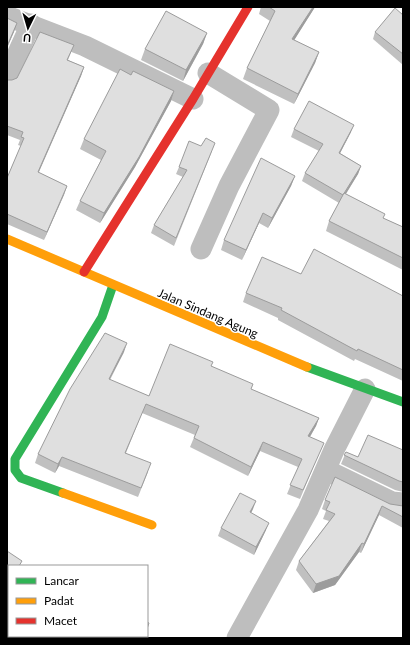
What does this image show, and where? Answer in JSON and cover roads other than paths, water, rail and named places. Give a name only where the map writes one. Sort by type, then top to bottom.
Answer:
[{"type":"street","points":[[84,272],[248,7]]},
{"type":"street","points":[[7,16],[31,24],[84,46],[192,99]]},
{"type":"street","points":[[7,77],[31,24]]},
{"type":"street","points":[[201,249],[229,186],[269,110],[208,73]]},
{"type":"street","name":"Jalan Sindang Agung","points":[[7,238],[306,367],[403,402]]},
{"type":"street","points":[[113,285],[102,316],[15,459],[14,468],[16,473],[21,478],[152,525]]},
{"type":"street","points":[[245,623],[308,510],[365,389]]},
{"type":"street","points":[[326,470],[392,502],[403,503]]}]
